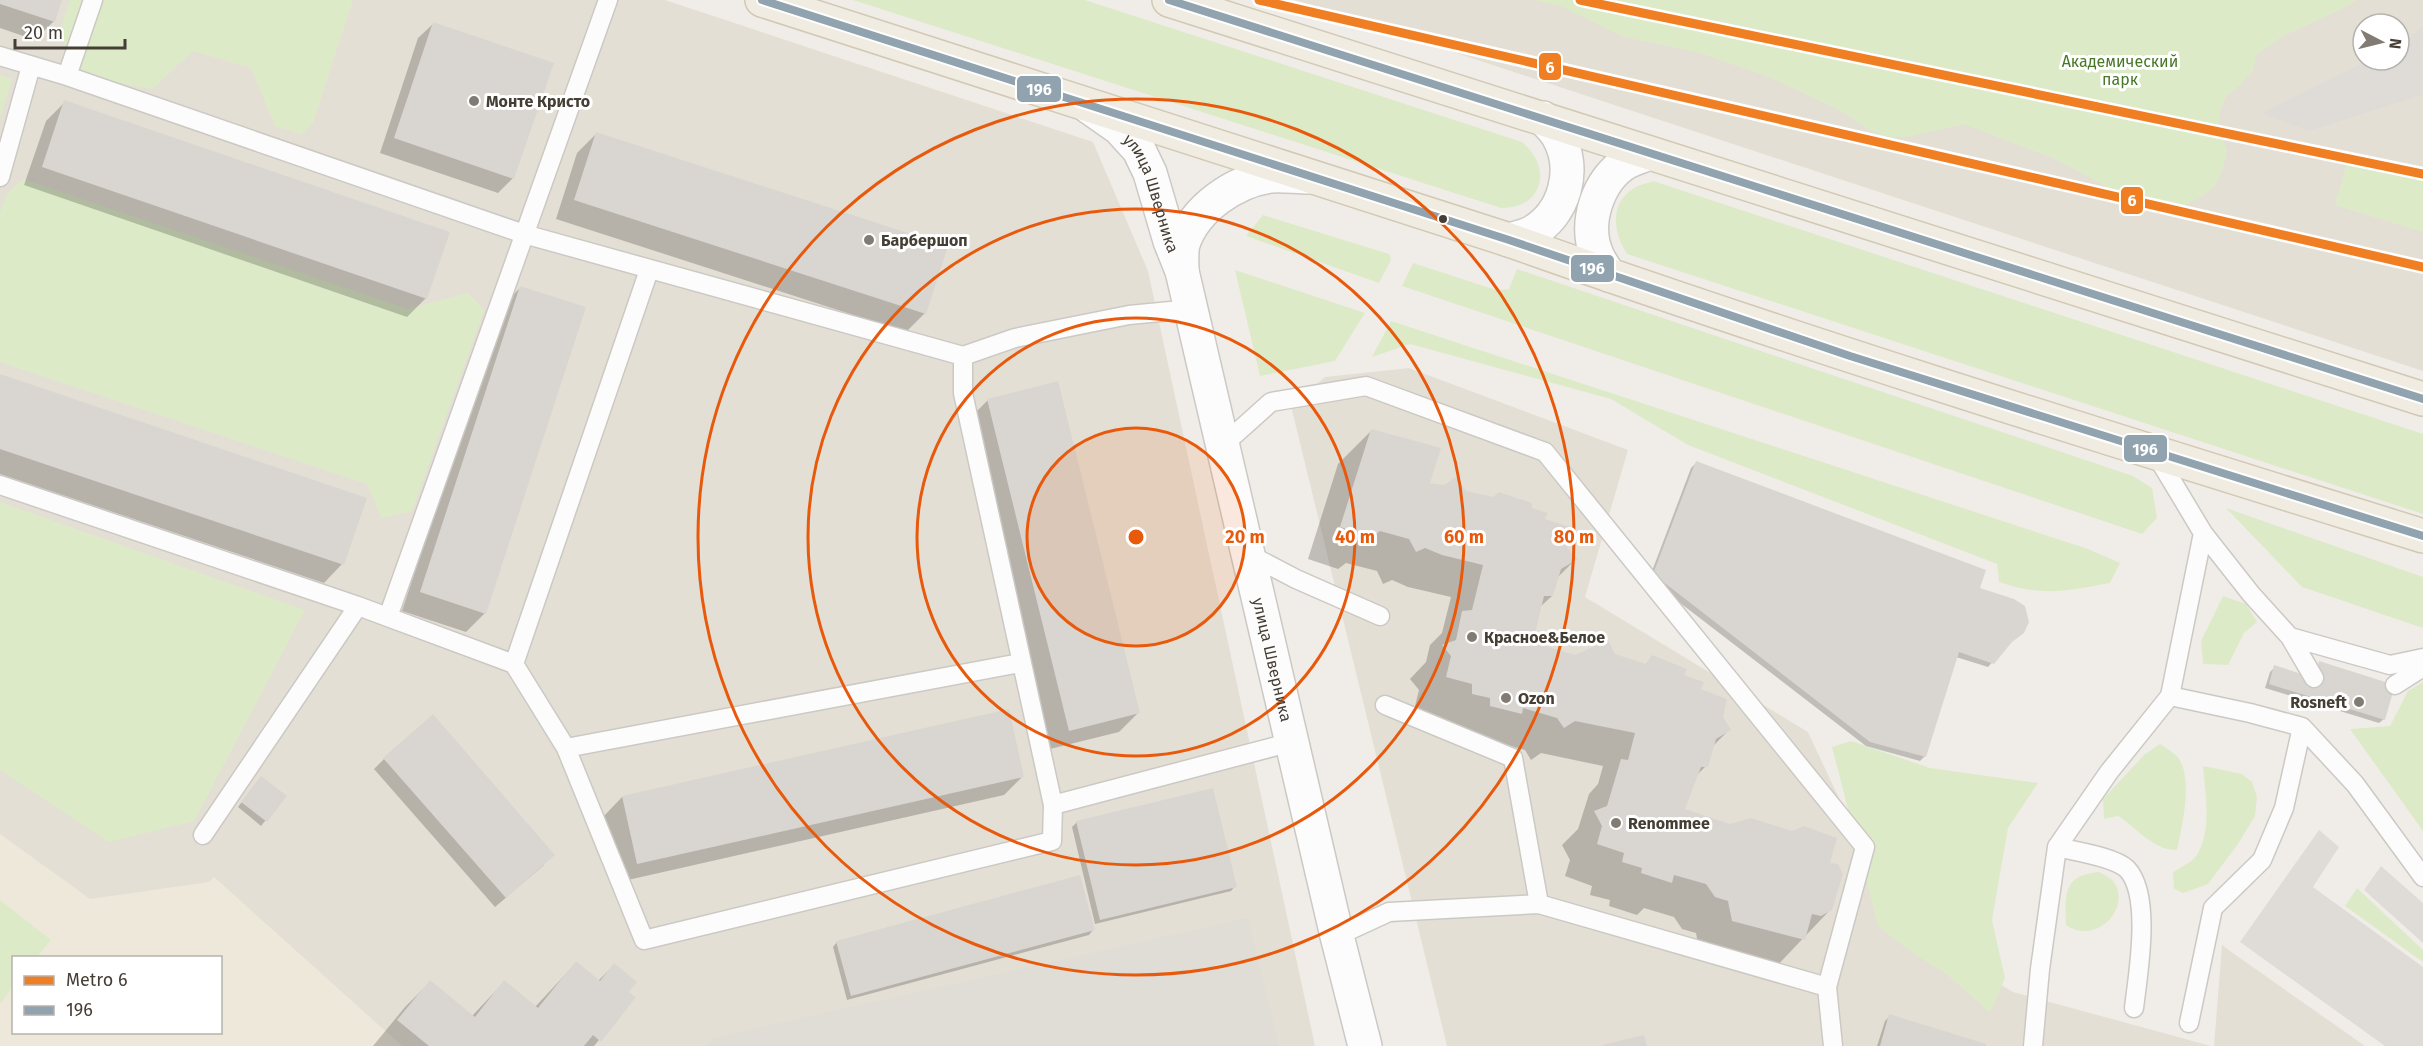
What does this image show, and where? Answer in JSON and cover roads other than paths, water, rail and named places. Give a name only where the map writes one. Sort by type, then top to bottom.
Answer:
[{"type":"main road","points":[[762,0],[1509,240],[1609,276],[2154,453],[2423,536]]},
{"type":"main road","points":[[1174,1],[2423,399]]},
{"type":"street","name":"улица Шверника","points":[[1081,101],[1119,128],[1138,150],[1150,173],[1170,241],[1182,271],[1337,936],[1365,1046]]},
{"type":"street","points":[[1509,240],[1531,233],[1549,219],[1561,201],[1567,179],[1566,156],[1558,135],[1543,118]]},
{"type":"street","points":[[1609,276],[1596,254],[1592,228],[1595,203],[1607,181],[1625,163],[1649,153]]},
{"type":"street","name":"улица Шверника","points":[[1182,271],[1183,245],[1193,222],[1215,201],[1239,185],[1272,176],[1313,177]]},
{"type":"lane","points":[[67,76],[93,0]]},
{"type":"lane","points":[[388,617],[609,0]]},
{"type":"lane","points":[[0,56],[67,76],[524,234],[963,356],[1015,338],[1129,315],[1191,309]]},
{"type":"lane","points":[[0,177],[31,66]]},
{"type":"lane","points":[[514,664],[649,270]]},
{"type":"lane","points":[[0,485],[358,606],[514,664],[566,748],[644,940],[1052,841],[1053,805],[1020,663],[963,393],[963,356]]},
{"type":"lane","points":[[1223,445],[1271,402],[1366,386],[1545,452],[1865,847],[1827,987],[1833,1046]]},
{"type":"lane","points":[[2154,453],[2203,533],[2251,594],[2290,637],[2314,678]]},
{"type":"lane","points":[[2033,1046],[2040,969],[2057,847],[2109,772],[2170,696],[2203,533]]},
{"type":"lane","points":[[1248,554],[1296,579],[1380,616]]},
{"type":"lane","points":[[202,835],[358,606]]},
{"type":"lane","points":[[2290,637],[2390,665],[2423,658]]},
{"type":"lane","points":[[566,748],[1020,663]]},
{"type":"lane","points":[[2396,685],[2423,667]]},
{"type":"lane","points":[[2170,696],[2302,727],[2355,784],[2423,877]]},
{"type":"lane","points":[[1385,705],[1513,758],[1539,904]]},
{"type":"lane","points":[[2189,1023],[2213,908],[2262,860],[2284,808],[2302,727]]},
{"type":"lane","points":[[1053,805],[1292,742]]},
{"type":"lane","points":[[2057,847],[2097,855],[2126,868],[2139,889],[2142,952],[2134,1008]]},
{"type":"lane","points":[[1337,936],[1389,912],[1539,904],[1827,987]]},
{"type":"metro line","name":"6","points":[[1259,0],[2423,267]]},
{"type":"metro line","name":"6","points":[[1580,0],[2423,174]]},
{"type":"place","name":"Монте Кристо","points":[[474,101]]},
{"type":"place","name":"Барбершоп","points":[[869,240]]},
{"type":"place","name":"Красное&Белое","points":[[1472,637]]},
{"type":"place","name":"Ozon","points":[[1506,698]]},
{"type":"place","name":"Rosneft","points":[[2359,702]]},
{"type":"place","name":"Renommee","points":[[1616,823]]},
{"type":"park label","name":"Академический парк","points":[[2120,70]]}]
